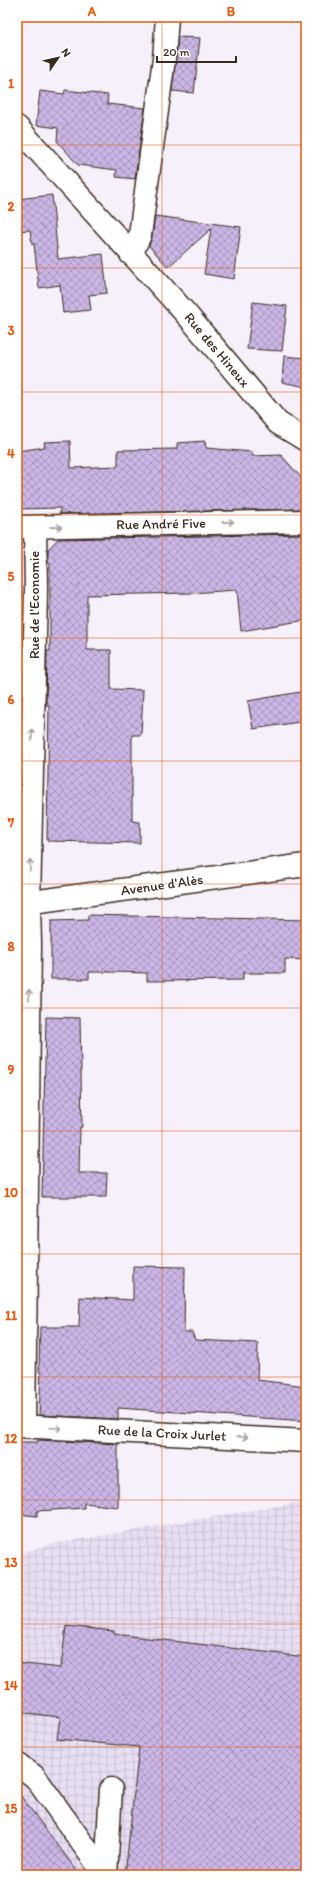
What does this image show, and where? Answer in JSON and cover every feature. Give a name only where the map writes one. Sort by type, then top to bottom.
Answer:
[{"type":"street","points":[[131,254],[140,235],[164,60],[167,17]]},
{"type":"street","name":"Rue des Hineux","points":[[17,127],[188,316],[278,423],[306,440]]},
{"type":"street","name":"Rue André Five","points":[[26,527],[306,521]]},
{"type":"street","name":"Rue de l'Economie","points":[[20,1426],[30,945],[23,903],[36,590],[26,527]]},
{"type":"street","name":"Avenue d'Alès","points":[[23,903],[306,864]]},
{"type":"street","name":"Rue de la Croix Jurlet","points":[[20,1426],[306,1441]]},
{"type":"street","points":[[17,1764],[35,1777],[105,1875]]},
{"type":"street","points":[[105,1875],[111,1789]]},
{"type":"shaded area","points":[[294,1503],[306,1503],[306,1875],[17,1875],[17,1554],[53,1544]]},
{"type":"building","points":[[178,37],[200,38],[194,93],[172,91]]},
{"type":"building","points":[[65,90],[108,95],[107,104],[145,108],[135,179],[116,177],[117,170],[78,165],[57,141],[58,128],[36,125],[40,91],[64,94]]},
{"type":"building","points":[[52,195],[58,259],[103,254],[107,293],[89,295],[91,310],[63,313],[60,285],[39,288],[34,244],[32,244],[30,230],[17,231],[17,199]]},
{"type":"building","points":[[155,216],[241,227],[234,279],[204,274],[211,229],[168,267],[149,246]]},
{"type":"building","points":[[253,302],[287,306],[282,351],[247,349]]},
{"type":"building","points":[[284,356],[306,358],[306,387],[282,382]]},
{"type":"building","points":[[70,441],[71,468],[118,466],[118,450],[177,449],[177,443],[205,441],[206,448],[252,452],[252,456],[281,455],[306,483],[306,509],[60,514],[60,508],[17,509],[17,451],[45,447],[44,442]]},
{"type":"building","points":[[306,534],[306,620],[241,631],[237,590],[191,593],[87,595],[87,650],[111,650],[111,689],[143,690],[141,735],[132,735],[132,821],[140,822],[140,843],[47,841],[49,705],[46,705],[47,651],[50,651],[50,563],[48,563],[48,549],[58,539]]},
{"type":"building","points":[[17,653],[22,653],[21,706],[17,707]]},
{"type":"building","points":[[306,691],[306,721],[253,729],[248,701]]},
{"type":"building","points":[[88,915],[306,920],[306,960],[285,959],[285,973],[243,973],[243,980],[147,981],[147,973],[109,972],[89,972],[89,979],[51,979],[51,921],[88,920]]},
{"type":"building","points":[[46,1017],[80,1018],[82,1127],[80,1127],[79,1173],[107,1173],[106,1197],[42,1197]]},
{"type":"building","points":[[133,1266],[185,1267],[184,1332],[192,1332],[195,1340],[258,1343],[257,1380],[306,1386],[306,1421],[118,1408],[118,1419],[39,1415],[41,1372],[39,1372],[40,1327],[79,1327],[80,1297],[133,1300]]},
{"type":"building","points":[[38,1440],[118,1444],[118,1507],[84,1503],[84,1508],[37,1511],[37,1516],[17,1514],[17,1442],[38,1442]]},
{"type":"building","points":[[66,1626],[114,1631],[114,1634],[306,1657],[306,1875],[125,1875],[139,1747],[57,1739],[60,1717],[17,1712],[17,1663],[61,1668]]},
{"type":"building","points":[[17,1791],[80,1875],[17,1875]]}]
